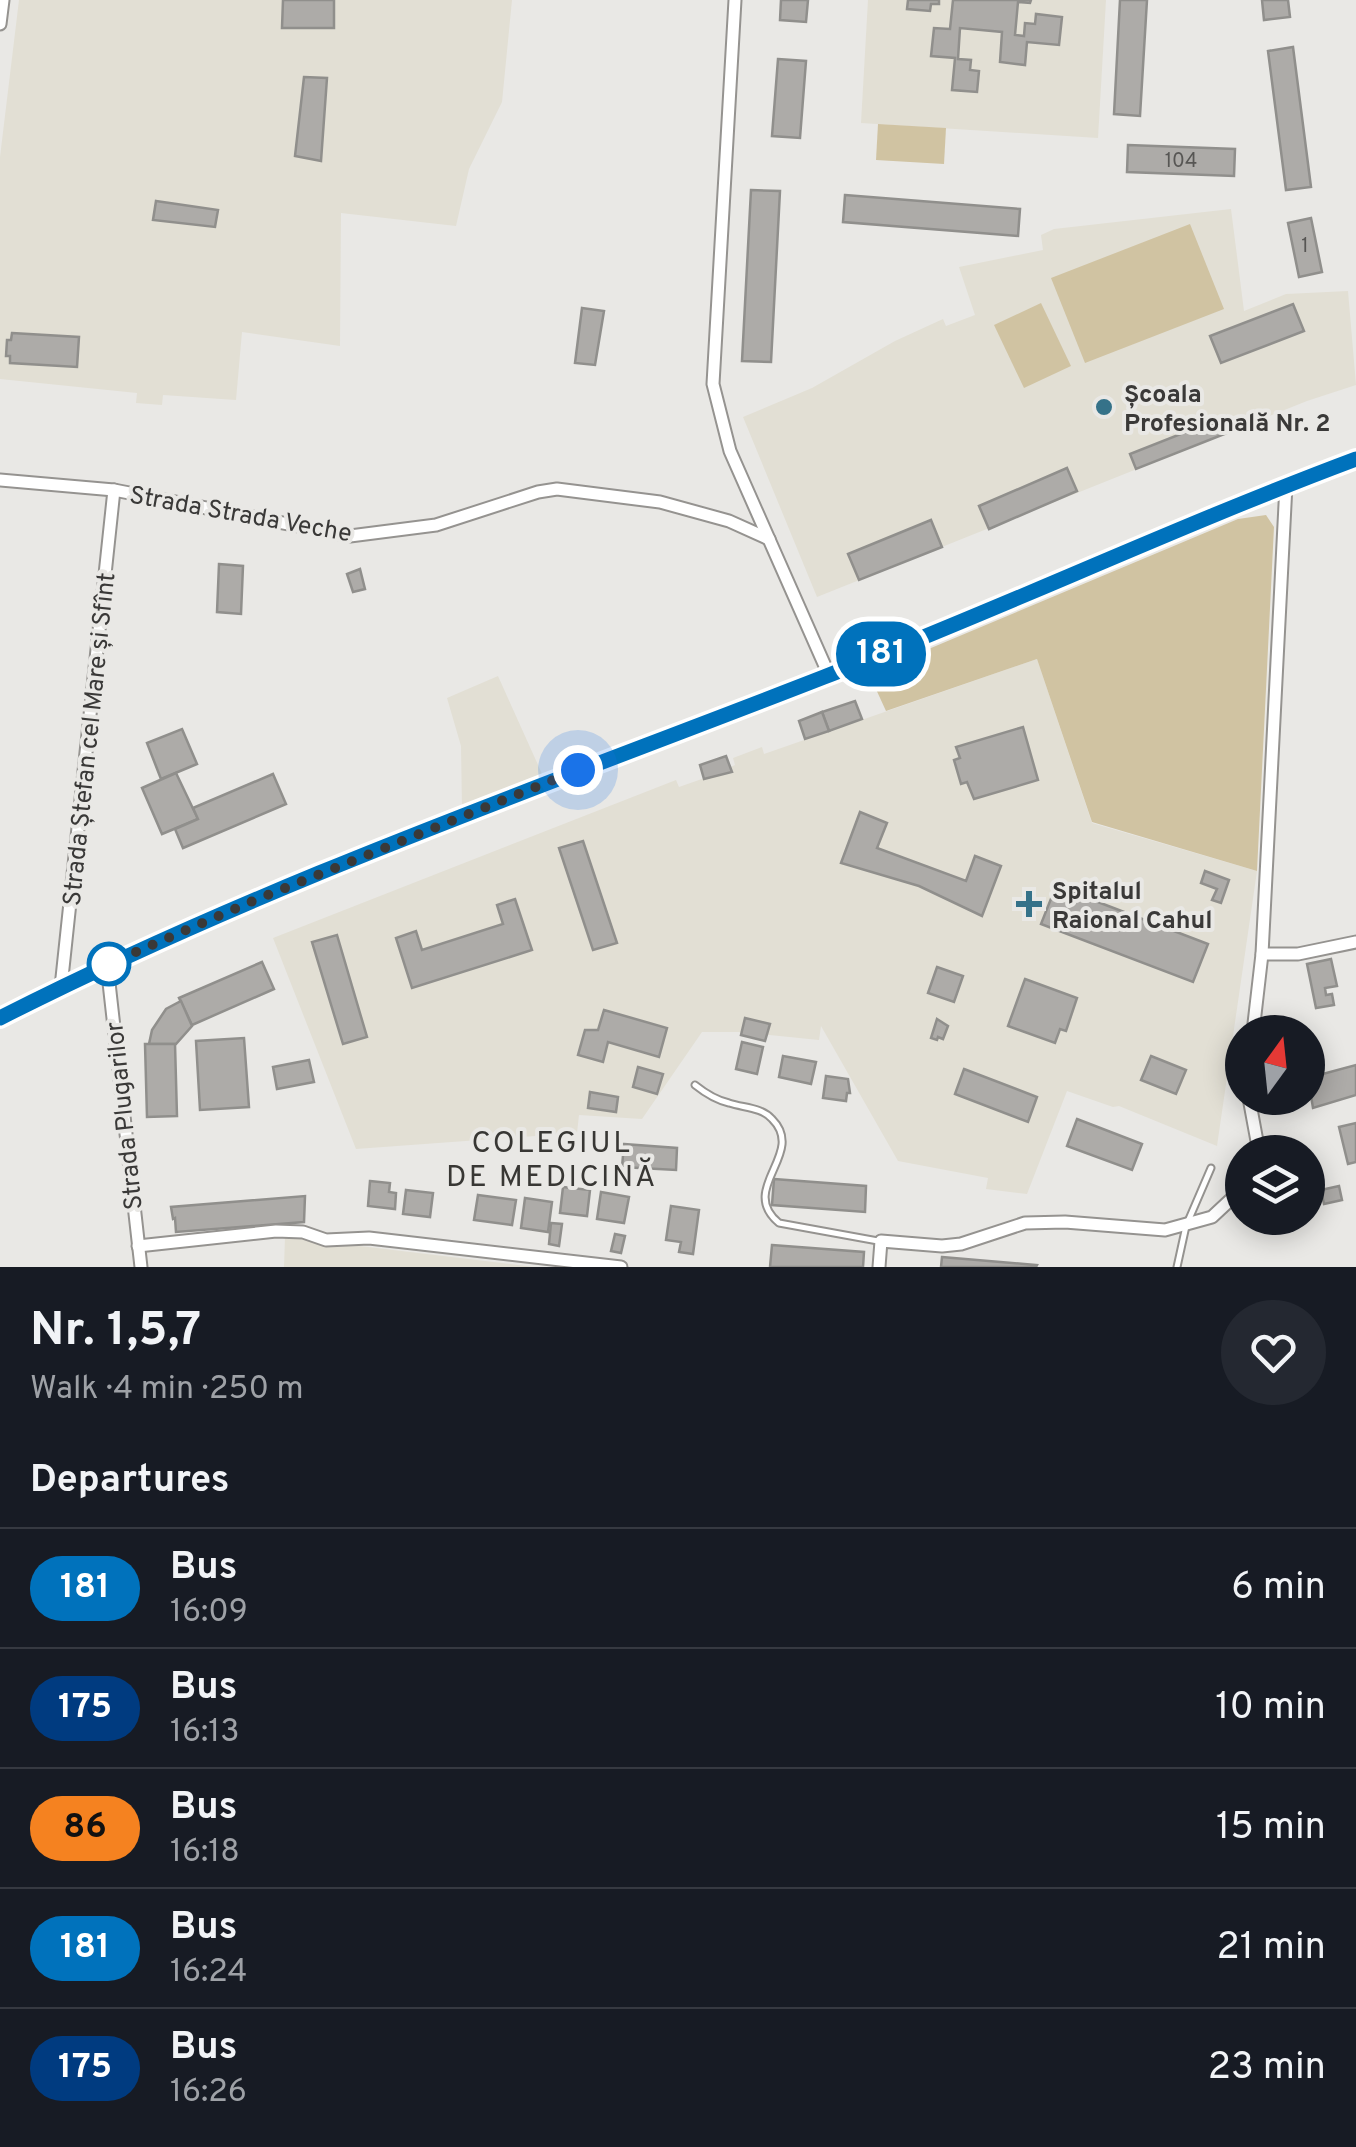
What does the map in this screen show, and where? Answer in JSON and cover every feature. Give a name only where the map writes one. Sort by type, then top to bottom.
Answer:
[{"type":"main road","points":[[0,1018],[106,965],[413,836],[830,675],[1356,459]]},
{"type":"street","points":[[0,24],[3,0]]},
{"type":"street","points":[[735,0],[713,384],[730,451],[830,675]]},
{"type":"street","name":"Strada Strada Veche","points":[[0,480],[114,490],[350,536],[436,525],[538,492],[557,490],[660,502],[728,521],[769,538]]},
{"type":"street","points":[[1255,1015],[1262,954],[1286,485]]},
{"type":"street","name":"Strada Ștefan cel Mare și Sfînt","points":[[61,987],[114,490]]},
{"type":"street","points":[[1262,954],[1298,954],[1356,942]]},
{"type":"street","name":"Strada Plugarilor","points":[[106,965],[141,1267]]},
{"type":"street","points":[[879,1267],[880,1241],[942,1246],[1024,1224],[1065,1222],[1165,1230],[1212,1217],[1225,1205]]},
{"type":"street","points":[[138,1246],[276,1231],[303,1232],[326,1240],[369,1238],[620,1267]]},
{"type":"lane","points":[[695,1084],[725,1102],[768,1115],[776,1124],[783,1139],[780,1160],[770,1171],[766,1185],[768,1214],[779,1224],[880,1241]]},
{"type":"lane","points":[[1177,1267],[1186,1226],[1211,1168]]},
{"type":"shaded area","points":[[19,0],[512,0],[502,102],[469,169],[456,226],[341,213],[340,346],[242,332],[236,400],[163,395],[162,405],[136,403],[137,393],[0,379],[0,157]]},
{"type":"shaded area","points":[[868,0],[1106,0],[1098,138],[861,123]]},
{"type":"shaded area","points":[[878,124],[946,128],[944,164],[876,160]]},
{"type":"shaded area","name":"Școala Profesională Nr. 2","points":[[1231,209],[1244,311],[1286,294],[1348,291],[1356,385],[1307,401],[817,597],[743,417],[812,388],[943,319],[946,326],[975,315],[959,267],[1043,250],[1041,235],[1054,229]]},
{"type":"shaded area","points":[[1190,224],[1224,309],[1085,363],[1051,278]]},
{"type":"shaded area","points":[[1041,303],[1071,366],[1024,388],[994,325]]},
{"type":"shaded area","points":[[1266,515],[1274,527],[1257,871],[1092,822],[1037,659],[886,711],[869,674],[1238,519]]},
{"type":"shaded area","points":[[1037,659],[1092,823],[1257,871],[1236,1015],[1225,1015],[1225,1091],[1217,1146],[1119,1106],[1067,1091],[1027,1194],[986,1189],[988,1178],[898,1161],[821,1026],[819,1040],[702,1032],[642,1119],[579,1115],[577,1133],[356,1149],[273,938],[676,780],[679,787],[716,774],[735,765],[733,758],[762,747],[764,754]]},
{"type":"shaded area","points":[[498,676],[543,776],[462,808],[461,746],[447,698]]},
{"type":"shaded area","points":[[285,1237],[534,1267],[284,1267]]},
{"type":"building","points":[[283,0],[334,0],[334,28],[282,28]]},
{"type":"building","points":[[781,0],[808,0],[806,22],[780,20]]},
{"type":"building","points":[[908,0],[939,0],[939,4],[931,4],[930,11],[907,9]]},
{"type":"building","points":[[953,0],[1031,0],[1018,2],[1015,35],[1024,36],[1025,23],[1035,24],[1036,14],[1062,17],[1059,45],[1027,42],[1025,65],[1000,62],[1002,32],[960,28],[958,59],[971,60],[970,70],[979,71],[977,92],[952,90],[955,58],[931,56],[934,28],[950,29]]},
{"type":"building","points":[[1120,0],[1147,0],[1140,116],[1114,114]]},
{"type":"building","points":[[1262,0],[1288,0],[1290,17],[1264,20]]},
{"type":"building","points":[[1293,47],[1311,187],[1286,190],[1268,51]]},
{"type":"building","points":[[778,59],[806,61],[800,138],[772,136]]},
{"type":"building","points":[[304,77],[327,78],[321,161],[295,156]]},
{"type":"building","points":[[1128,145],[1235,149],[1234,176],[1127,172]]},
{"type":"building","points":[[751,190],[780,191],[771,362],[742,361]]},
{"type":"building","points":[[845,195],[1020,209],[1018,236],[843,222]]},
{"type":"building","points":[[156,201],[218,210],[215,227],[153,220]]},
{"type":"building","points":[[1311,218],[1322,272],[1299,277],[1288,223]]},
{"type":"building","points":[[1293,304],[1304,331],[1221,363],[1210,336]]},
{"type":"building","points":[[582,308],[604,311],[595,365],[575,363]]},
{"type":"building","points":[[12,333],[79,337],[77,367],[10,363],[10,356],[6,356],[7,340],[11,340]]},
{"type":"building","points":[[1226,416],[1232,431],[1136,469],[1130,454]]},
{"type":"building","points":[[1067,468],[1077,491],[989,529],[979,506]]},
{"type":"building","points":[[931,520],[942,547],[859,580],[848,554]]},
{"type":"building","points":[[219,564],[243,566],[241,614],[217,612]]},
{"type":"building","points":[[360,569],[365,589],[353,592],[347,574]]},
{"type":"building","points":[[855,701],[862,719],[829,731],[822,712]]},
{"type":"building","points":[[822,712],[829,731],[805,739],[799,721]]},
{"type":"building","points":[[1023,727],[1038,780],[974,799],[967,782],[961,784],[954,760],[960,758],[956,747]]},
{"type":"building","points":[[182,729],[197,764],[161,779],[147,743]]},
{"type":"building","points":[[726,756],[732,772],[704,779],[700,765]]},
{"type":"building","points":[[176,773],[198,819],[162,834],[142,788]]},
{"type":"building","points":[[273,774],[286,804],[183,848],[175,829],[198,819],[193,808]]},
{"type":"building","points":[[860,812],[887,823],[877,848],[966,881],[975,856],[1001,866],[982,916],[919,886],[841,863]]},
{"type":"building","points":[[583,841],[617,943],[593,950],[559,848]]},
{"type":"building","points":[[1205,871],[1229,880],[1221,903],[1212,900],[1217,889],[1201,883]]},
{"type":"building","points":[[1056,886],[1208,944],[1193,982],[1041,924]]},
{"type":"building","points":[[515,899],[532,950],[412,988],[396,938],[416,931],[422,950],[503,924],[497,905]]},
{"type":"building","points":[[337,935],[367,1037],[343,1044],[312,942]]},
{"type":"building","points":[[1331,959],[1337,986],[1325,988],[1326,995],[1332,994],[1334,1005],[1316,1008],[1307,964]]},
{"type":"building","points":[[262,962],[274,989],[192,1025],[179,998]]},
{"type":"building","points":[[937,967],[963,976],[954,1002],[928,993]]},
{"type":"building","points":[[1025,979],[1077,998],[1066,1031],[1060,1029],[1055,1043],[1008,1026]]},
{"type":"building","points":[[181,1001],[192,1026],[176,1044],[149,1044],[152,1030],[166,1009]]},
{"type":"building","points":[[604,1010],[667,1028],[659,1057],[608,1042],[603,1062],[578,1055],[585,1030],[598,1030]]},
{"type":"building","points":[[745,1018],[770,1024],[765,1041],[741,1035]]},
{"type":"building","points":[[937,1019],[948,1026],[943,1039],[937,1040],[931,1038]]},
{"type":"building","points":[[244,1038],[249,1107],[200,1110],[196,1041]]},
{"type":"building","points":[[742,1042],[763,1047],[757,1074],[736,1069]]},
{"type":"building","points":[[145,1044],[175,1044],[177,1116],[147,1117]]},
{"type":"building","points":[[783,1056],[816,1062],[811,1084],[779,1077]]},
{"type":"building","points":[[1151,1056],[1186,1070],[1176,1094],[1141,1080]]},
{"type":"building","points":[[309,1060],[314,1082],[277,1089],[273,1067]]},
{"type":"building","points":[[1356,1065],[1356,1095],[1325,1104],[1325,1073]]},
{"type":"building","points":[[638,1067],[663,1074],[657,1094],[633,1087]]},
{"type":"building","points":[[964,1069],[1037,1097],[1028,1122],[955,1094]]},
{"type":"building","points":[[826,1076],[848,1079],[850,1093],[846,1101],[823,1098]]},
{"type":"building","points":[[590,1092],[618,1097],[616,1112],[588,1108]]},
{"type":"building","points":[[1077,1119],[1142,1144],[1132,1170],[1067,1146]]},
{"type":"building","points":[[1356,1123],[1356,1162],[1348,1164],[1339,1127]]},
{"type":"building","points":[[624,1144],[677,1148],[676,1170],[622,1167]]},
{"type":"building","points":[[774,1179],[866,1186],[865,1212],[772,1205]]},
{"type":"building","points":[[370,1181],[390,1183],[389,1192],[396,1193],[395,1209],[368,1206]]},
{"type":"building","points":[[1339,1186],[1342,1200],[1325,1204],[1325,1189]]},
{"type":"building","points":[[563,1187],[590,1190],[587,1216],[560,1213]]},
{"type":"building","points":[[406,1190],[433,1193],[430,1217],[403,1214]]},
{"type":"building","points":[[601,1192],[629,1197],[624,1223],[597,1219]]},
{"type":"building","points":[[478,1195],[516,1200],[512,1225],[474,1220]]},
{"type":"building","points":[[305,1196],[304,1222],[176,1232],[171,1207]]},
{"type":"building","points":[[525,1198],[552,1202],[548,1232],[521,1228]]},
{"type":"building","points":[[671,1206],[699,1210],[693,1254],[679,1252],[681,1242],[666,1240]]},
{"type":"building","points":[[551,1223],[562,1224],[559,1246],[549,1244]]},
{"type":"building","points":[[615,1234],[625,1236],[621,1253],[611,1251]]},
{"type":"building","points":[[772,1245],[864,1252],[863,1267],[770,1267]]},
{"type":"building","points":[[942,1257],[1037,1265],[941,1267]]},
{"type":"bus line","name":"181","points":[[0,1018],[106,965],[253,901],[578,770],[830,675],[1356,459]]},
{"type":"place","name":"Școala Profesională Nr. 2","points":[[1104,407]]},
{"type":"place","name":"Spitalul Raional Cahul","points":[[1029,904]]},
{"type":"district","name":"COLEGIUL DE MEDICINĂ","points":[[552,1159]]},
{"type":"route","points":[[109,964],[106,965],[253,901],[578,770]]}]
